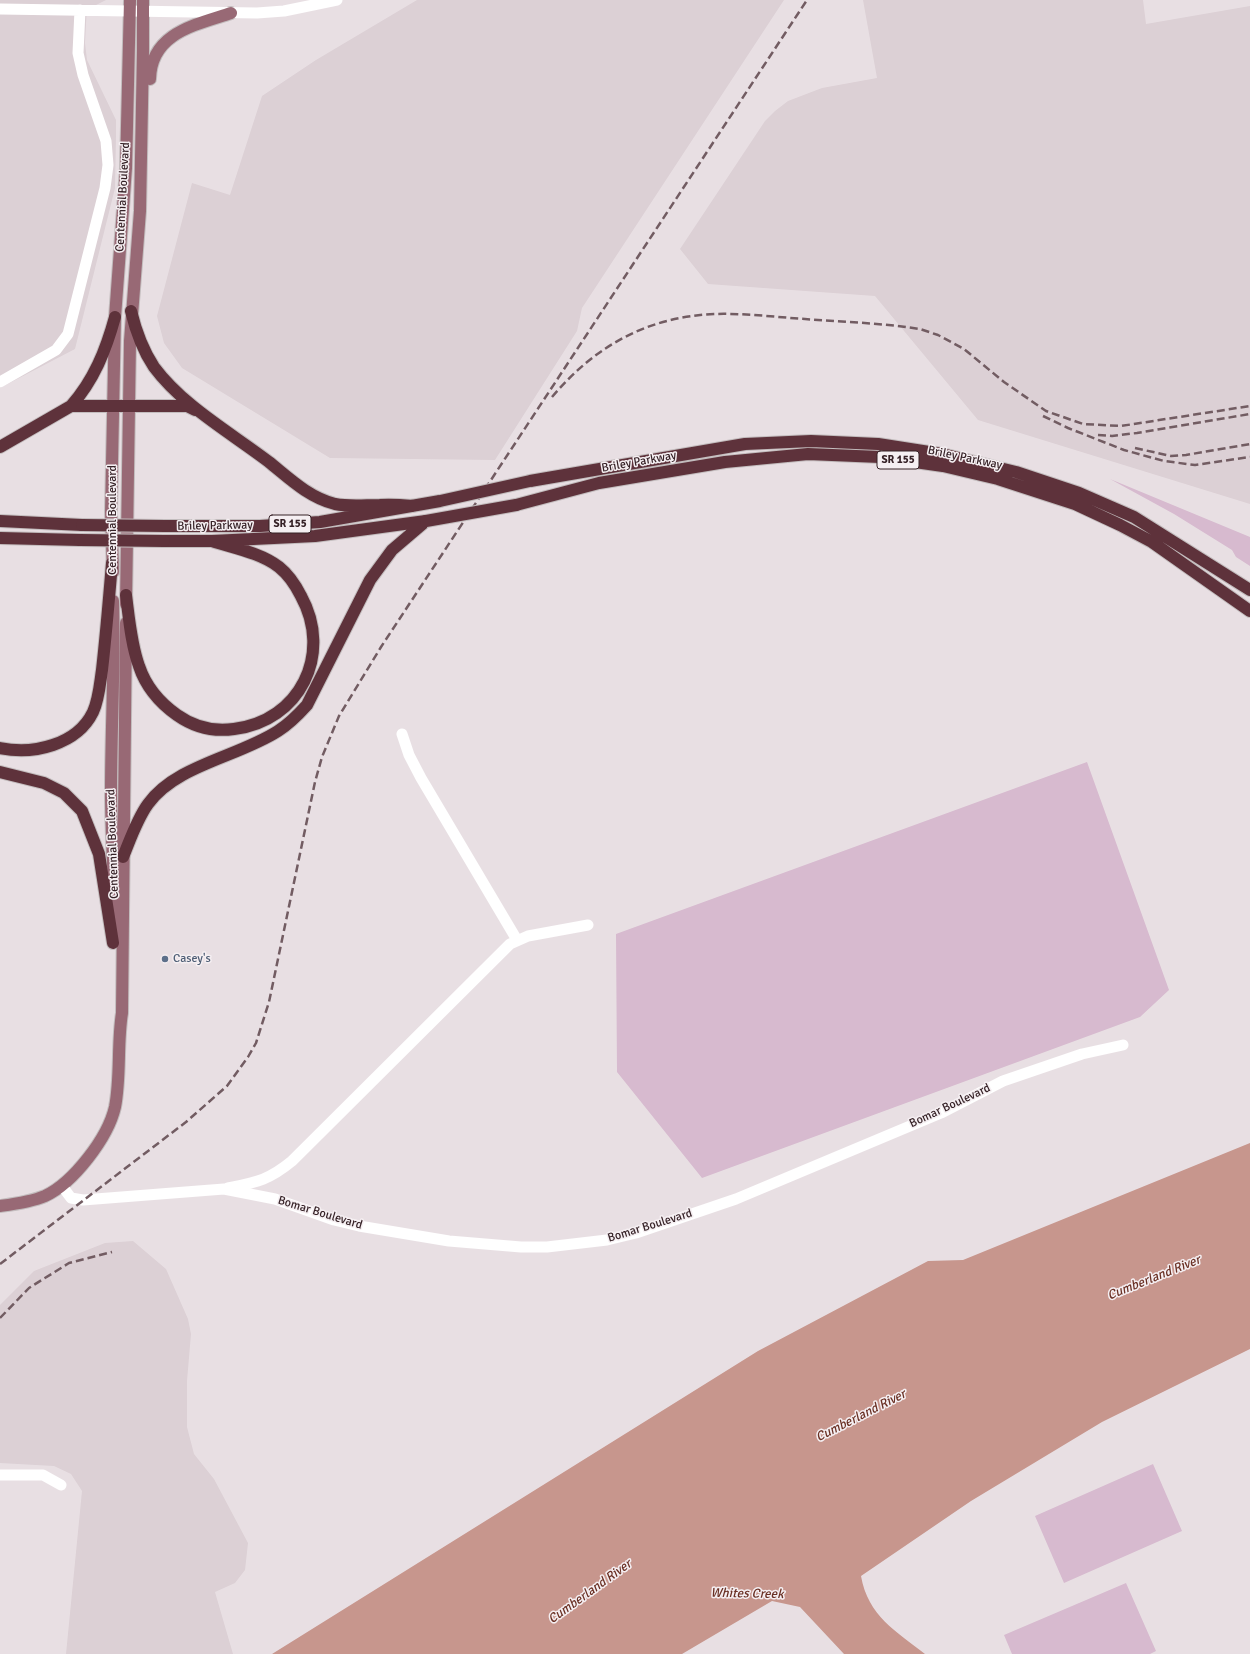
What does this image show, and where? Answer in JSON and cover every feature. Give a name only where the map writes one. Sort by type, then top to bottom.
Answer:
[{"type":"highway","points":[[131,311],[136,332],[143,350],[155,368],[202,413],[269,462],[299,487],[316,497],[335,504],[358,506],[380,504],[414,506]]},
{"type":"highway","points":[[0,447],[71,406],[89,383],[104,354],[115,317]]},
{"type":"highway","points":[[71,406],[187,406],[202,413]]},
{"type":"highway","name":"Briley Parkway","points":[[0,521],[82,525],[165,526],[260,526],[320,522],[440,501],[530,481],[745,444],[811,441],[878,444],[935,452],[1016,472],[1079,493],[1127,514],[1250,590]]},
{"type":"highway","name":"Briley Parkway","points":[[0,538],[212,542],[315,536],[426,521],[516,505],[598,483],[726,462],[808,454],[880,457],[943,466],[998,479],[1075,504],[1152,542],[1250,611]]},
{"type":"highway","points":[[123,857],[148,804],[164,788],[181,776],[255,744],[293,720],[307,705],[370,580],[392,550],[426,521]]},
{"type":"highway","points":[[126,595],[139,666],[150,689],[164,706],[187,722],[206,729],[227,730],[248,728],[268,720],[285,708],[298,693],[308,675],[313,655],[314,636],[311,618],[296,585],[280,567],[261,557],[212,542]]},
{"type":"highway","points":[[0,748],[28,750],[46,747],[64,740],[81,728],[93,712],[99,688],[102,665],[112,564]]},
{"type":"highway","points":[[0,772],[44,783],[64,793],[82,811],[99,854],[113,943]]},
{"type":"main road","name":"Centennial Boulevard","points":[[119,1030],[115,1006],[113,943],[114,894],[111,859],[111,512],[115,317],[126,168],[130,5]]},
{"type":"main road","name":"Centennial Boulevard","points":[[0,1206],[34,1200],[62,1186],[89,1157],[106,1130],[114,1109],[118,1087],[119,1030],[122,1013],[126,595],[131,311],[140,211],[143,5]]},
{"type":"main road","points":[[140,211],[148,168],[151,65],[163,46],[178,32],[188,27],[231,13]]},
{"type":"street","points":[[0,9],[80,10],[143,5],[231,13],[284,11],[337,0]]},
{"type":"street","points":[[0,382],[56,350],[68,334],[105,188],[108,165],[106,141],[83,75],[78,54],[80,10]]},
{"type":"street","points":[[402,734],[411,759],[421,778],[517,940]]},
{"type":"street","points":[[224,1189],[265,1180],[278,1173],[500,952],[517,940],[528,936],[588,926]]},
{"type":"street","name":"Bomar Boulevard","points":[[62,1186],[71,1198],[83,1200],[224,1189],[275,1199],[334,1220],[359,1226],[441,1240],[520,1247],[547,1247],[607,1240],[636,1233],[736,1199],[941,1113],[1004,1081],[1082,1054],[1123,1045]]},
{"type":"street","points":[[0,1475],[43,1475],[62,1485]]},
{"type":"shaded area","points":[[0,0],[106,0],[96,5],[87,5],[85,43],[87,60],[116,120],[116,135],[115,188],[75,349],[0,388]]},
{"type":"shaded area","points":[[417,0],[784,0],[582,308],[577,331],[495,460],[330,458],[182,368],[164,343],[157,316],[192,183],[230,195],[262,96],[316,60]]},
{"type":"shaded area","points":[[863,0],[1143,0],[1146,24],[1250,6],[1250,504],[978,420],[875,296],[708,284],[680,249],[765,121],[775,111],[788,101],[822,88],[877,78]]},
{"type":"shaded area","points":[[1110,479],[1250,537],[1250,566],[1236,557],[1232,550],[1174,514]]},
{"type":"shaded area","points":[[1087,762],[1169,990],[1140,1017],[702,1178],[617,1072],[616,934]]},
{"type":"shaded area","points":[[133,1241],[166,1269],[188,1319],[191,1334],[187,1381],[187,1427],[194,1454],[214,1479],[248,1543],[245,1570],[235,1583],[215,1592],[233,1654],[66,1654],[82,1491],[71,1474],[54,1466],[0,1463],[0,1305],[34,1271],[105,1243]]},
{"type":"shaded area","points":[[1153,1464],[1182,1531],[1064,1583],[1035,1516]]},
{"type":"shaded area","points":[[1126,1583],[1156,1651],[1150,1654],[1012,1654],[1004,1635]]},
{"type":"water","points":[[1250,1143],[1250,1349],[1102,1422],[971,1501],[861,1576],[870,1602],[877,1612],[894,1630],[925,1654],[844,1654],[800,1607],[772,1601],[682,1654],[272,1654],[758,1351],[928,1261],[963,1260]]},
{"type":"railway","points":[[0,1264],[186,1122],[227,1086],[248,1057],[256,1043],[269,1002],[315,782],[322,757],[339,716],[381,647],[807,0]]},
{"type":"railway","points":[[552,397],[586,363],[604,349],[624,338],[645,328],[666,321],[690,316],[725,314],[760,315],[877,324],[920,329],[938,335],[964,349],[1004,382],[1046,411],[1083,424],[1121,426],[1250,406]]},
{"type":"railway","points":[[1098,435],[1112,436],[1137,433],[1250,414]]},
{"type":"railway","points":[[1043,416],[1068,428],[1124,450],[1164,461],[1195,465],[1250,457]]},
{"type":"railway","points":[[1135,448],[1171,456],[1186,455],[1250,444]]},
{"type":"railway","points":[[0,1318],[29,1288],[69,1263],[112,1252]]},
{"type":"place","name":"Casey's","points":[[165,959]]},
{"type":"water label","name":"Cumberland River","points":[[1154,1278]]},
{"type":"water label","name":"Cumberland River","points":[[861,1416]]},
{"type":"water label","name":"Cumberland River","points":[[590,1592]]},
{"type":"water label","name":"Whites Creek","points":[[747,1594]]}]
